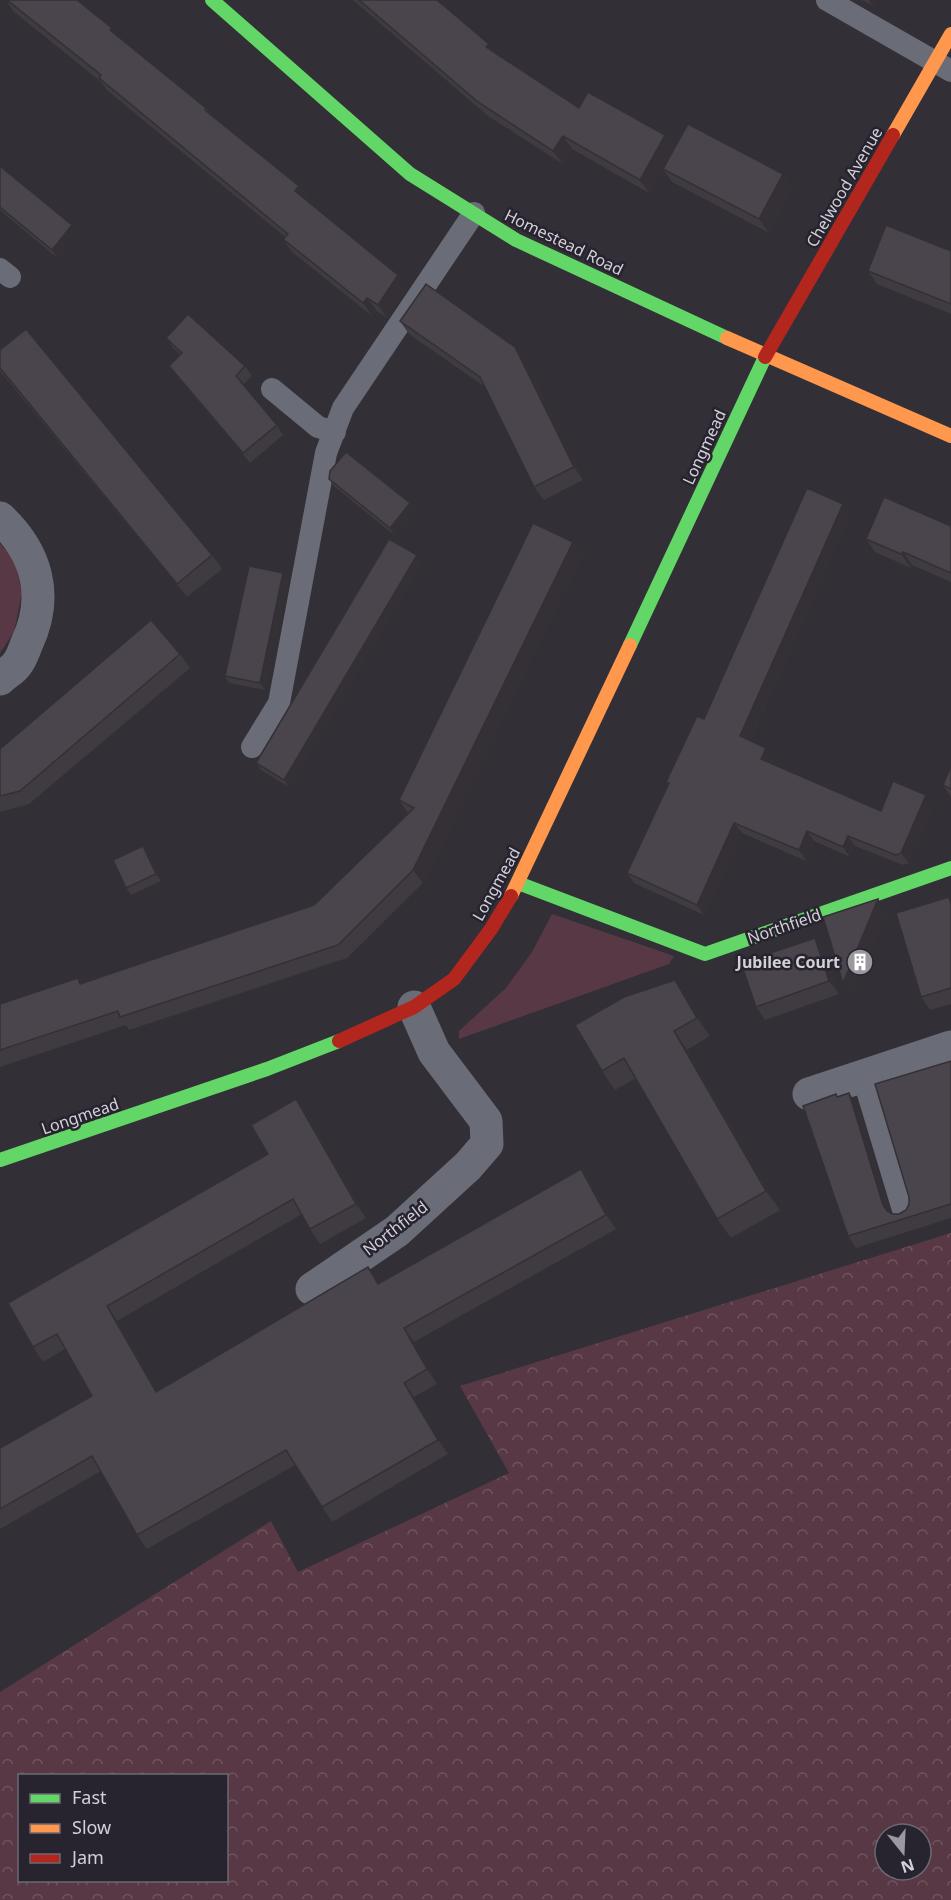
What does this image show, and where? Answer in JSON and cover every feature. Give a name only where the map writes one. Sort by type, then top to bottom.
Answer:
[{"type":"street","name":"Homestead Road","points":[[212,0],[410,174],[516,240],[765,356],[951,436]]},
{"type":"street","name":"Chelwood Avenue","points":[[765,356],[943,67],[951,34]]},
{"type":"street","name":"Longmead","points":[[0,1160],[267,1069],[349,1037],[414,1007],[454,979],[491,929],[518,883],[765,356]]},
{"type":"street","points":[[0,518],[28,553],[40,590],[39,610],[32,634],[18,663],[0,679]]},
{"type":"street","name":"Northfield","points":[[518,883],[705,954],[951,868]]},
{"type":"street","name":"Northfield","points":[[312,1289],[397,1231],[468,1166],[487,1144],[486,1121],[434,1052],[414,1007]]},
{"type":"street","points":[[809,1094],[951,1047]]},
{"type":"lane","points":[[827,0],[943,67]]},
{"type":"lane","points":[[252,747],[279,703],[326,453],[343,408],[474,213]]},
{"type":"lane","points":[[272,389],[318,427],[335,432]]},
{"type":"lane","points":[[863,1077],[904,1213]]},
{"type":"green space","points":[[0,544],[15,560],[22,593],[14,632],[0,653]]},
{"type":"green space","points":[[552,914],[674,956],[669,964],[459,1039],[459,1031],[506,988],[532,952]]},
{"type":"green space","points":[[951,1233],[951,1900],[0,1900],[0,1692],[271,1521],[298,1572],[509,1473],[460,1386]]},
{"type":"building","points":[[7,0],[77,0],[112,28],[110,30],[299,186],[295,191],[398,275],[378,305],[367,298],[363,303],[283,239],[288,234],[99,78],[101,75]]},
{"type":"building","points":[[359,0],[437,0],[489,44],[486,47],[579,108],[588,92],[665,135],[640,180],[563,136],[553,151],[478,102]]},
{"type":"building","points":[[688,124],[783,174],[759,219],[663,169]]},
{"type":"building","points":[[0,166],[72,225],[52,250],[0,207]]},
{"type":"building","points":[[886,225],[951,251],[951,304],[868,271]]},
{"type":"building","points":[[426,284],[515,347],[574,467],[534,487],[480,377],[400,321]]},
{"type":"building","points":[[188,314],[245,366],[236,376],[277,425],[243,453],[169,366],[182,353],[166,338]]},
{"type":"building","points":[[26,329],[212,555],[177,584],[0,368],[0,350]]},
{"type":"building","points":[[346,452],[410,503],[390,528],[329,479],[330,471]]},
{"type":"building","points":[[807,488],[843,504],[740,736],[766,748],[761,759],[881,811],[893,781],[926,795],[901,853],[896,855],[848,836],[843,847],[807,831],[799,850],[734,823],[697,905],[627,873],[697,716],[704,719]]},
{"type":"building","points":[[884,497],[951,526],[951,573],[866,539]]},
{"type":"building","points":[[533,523],[573,542],[413,870],[338,945],[120,1017],[118,1011],[0,1050],[0,1004],[78,978],[80,984],[314,905],[414,808],[399,800]]},
{"type":"building","points":[[389,539],[417,555],[284,780],[256,763]]},
{"type":"building","points":[[249,566],[283,573],[260,683],[225,676]]},
{"type":"building","points":[[151,620],[180,654],[20,791],[0,796],[0,749]]},
{"type":"building","points":[[951,766],[951,789],[943,785]]},
{"type":"building","points":[[143,846],[156,874],[126,888],[113,860]]},
{"type":"building","points":[[949,897],[951,904],[951,988],[921,997],[896,913]]},
{"type":"building","points":[[878,899],[843,983],[823,917]]},
{"type":"building","points":[[815,938],[829,981],[756,1007],[741,963]]},
{"type":"building","points":[[675,980],[697,1018],[674,1031],[766,1191],[717,1219],[624,1058],[602,1071],[575,1025],[624,997]]},
{"type":"building","points":[[951,1061],[951,1204],[848,1236],[803,1106],[836,1094],[837,1097],[849,1093],[883,1205],[887,1211],[899,1214],[906,1210],[909,1197],[875,1084]]},
{"type":"building","points":[[296,1099],[356,1204],[310,1229],[293,1199],[107,1306],[156,1392],[368,1267],[378,1284],[581,1169],[606,1215],[404,1328],[427,1369],[404,1383],[438,1440],[322,1507],[286,1450],[137,1535],[92,1456],[0,1509],[0,1448],[92,1396],[57,1334],[33,1347],[8,1303],[268,1154],[251,1125]]},
{"type":"traffic: fast","points":[[212,0],[410,174],[516,240],[727,338]]},
{"type":"traffic: fast","points":[[630,645],[765,357]]},
{"type":"traffic: fast","points":[[518,883],[705,954],[951,868]]},
{"type":"traffic: fast","points":[[0,1160],[267,1069],[339,1041]]},
{"type":"traffic: slow","points":[[893,135],[951,34]]},
{"type":"traffic: slow","points":[[727,338],[951,436]]},
{"type":"traffic: slow","points":[[511,896],[630,645]]},
{"type":"traffic: jam","points":[[765,357],[893,135]]},
{"type":"traffic: jam","points":[[339,1041],[414,1007],[454,979],[491,929],[511,896]]},
{"type":"place","name":"Jubilee Court","points":[[860,962]]}]
